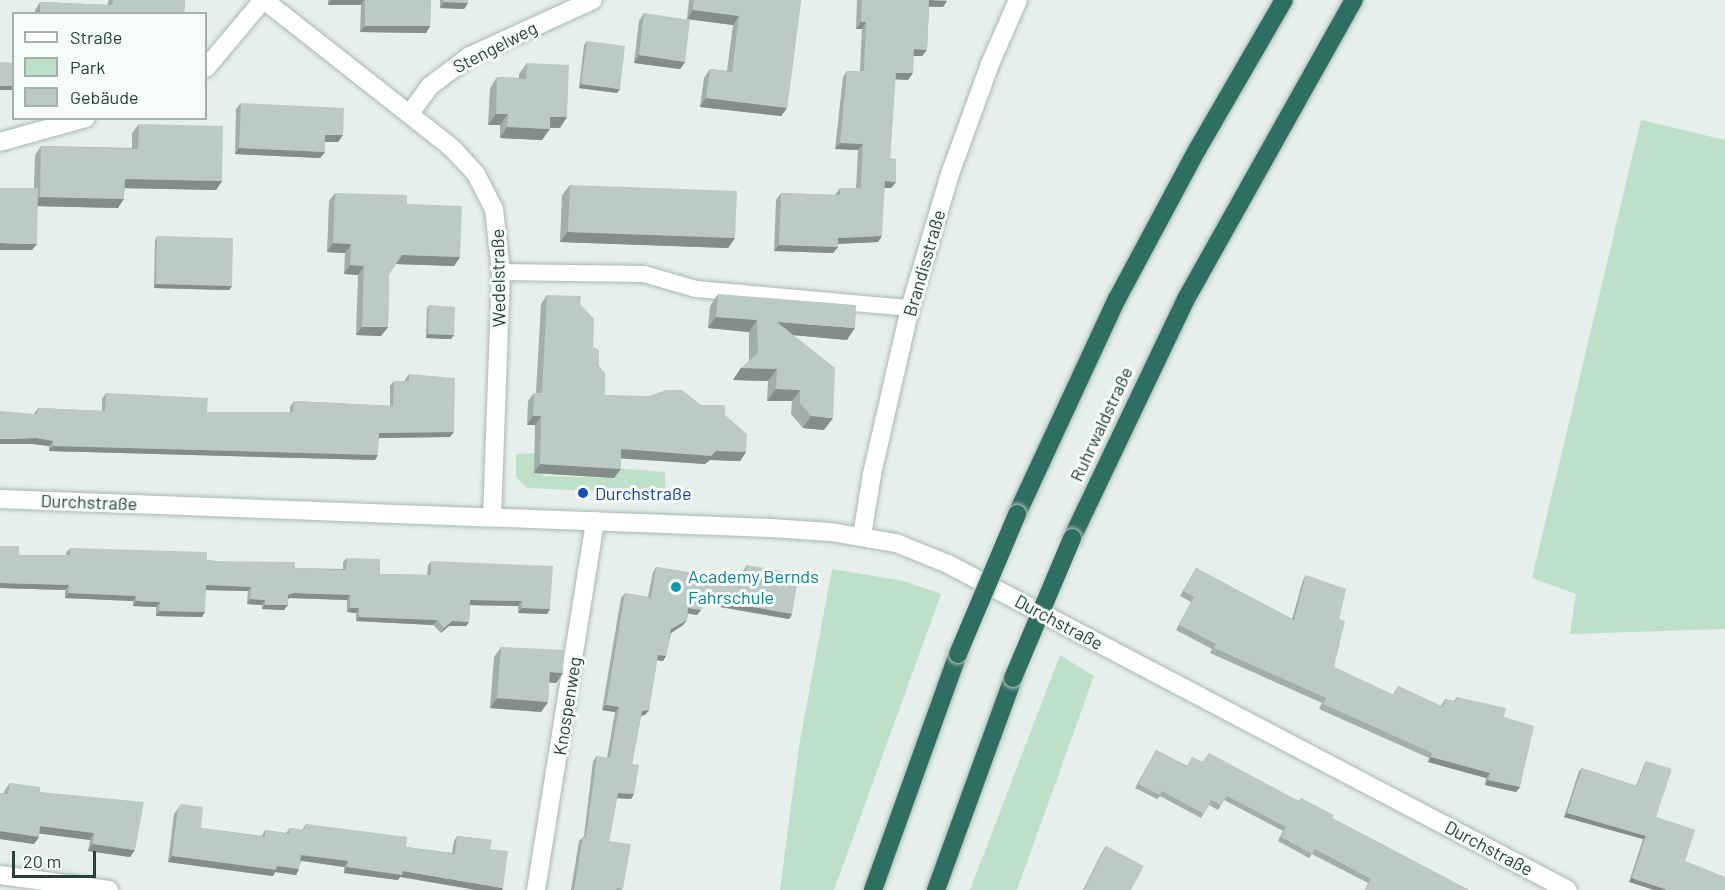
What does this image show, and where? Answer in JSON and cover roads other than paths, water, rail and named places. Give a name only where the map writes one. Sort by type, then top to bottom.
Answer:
[{"type":"highway","points":[[873,890],[958,654],[1017,514],[1117,299],[1197,150],[1284,0]]},
{"type":"highway","name":"Ruhrwaldstraße","points":[[936,890],[1013,678],[1072,538],[1186,299],[1354,0]]},
{"type":"street","points":[[207,67],[264,0]]},
{"type":"street","name":"Wedelstraße","points":[[264,0],[411,112],[476,174],[494,209],[501,272],[492,517]]},
{"type":"street","name":"Stengelweg","points":[[411,112],[430,86],[470,56],[592,0]]},
{"type":"street","name":"Brandisstraße","points":[[862,536],[874,463],[910,308],[950,174],[990,64],[1018,0]]},
{"type":"street","points":[[0,142],[79,120]]},
{"type":"street","name":"Durchstraße","points":[[0,499],[595,521],[862,536],[896,543],[948,564],[1568,890]]},
{"type":"street","name":"Knospenweg","points":[[536,890],[595,521]]},
{"type":"street","points":[[0,875],[109,890]]},
{"type":"lane","points":[[501,272],[644,274],[696,289],[910,308]]},
{"type":"place","name":"Durchstraße","points":[[583,493]]},
{"type":"place","name":"Academy Bernds Fahrschule","points":[[676,587]]}]
